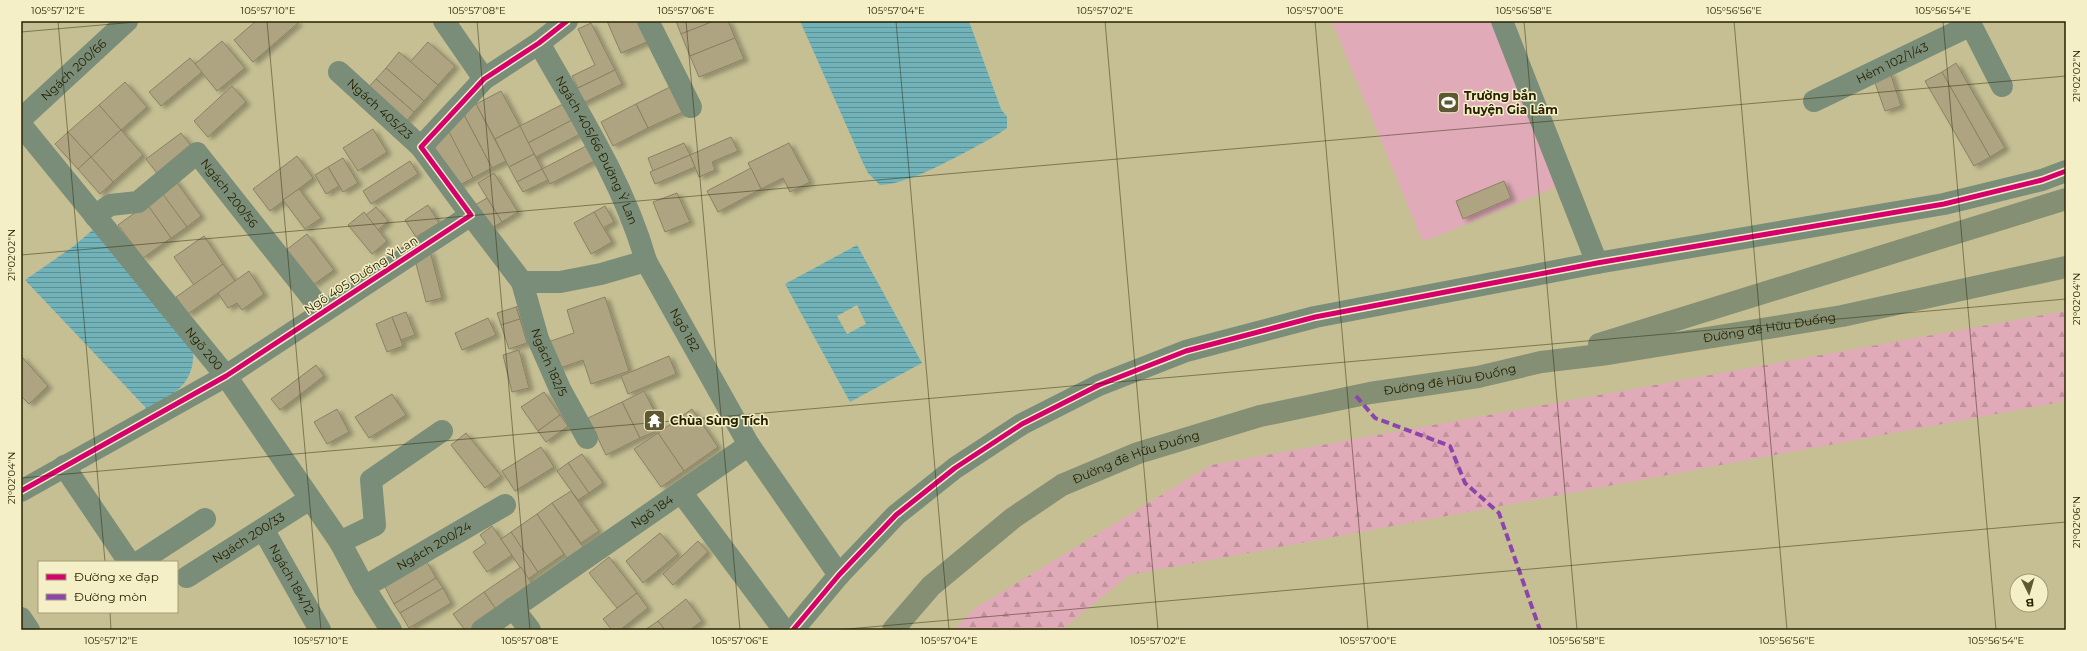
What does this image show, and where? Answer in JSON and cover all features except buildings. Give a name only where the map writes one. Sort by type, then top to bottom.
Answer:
[{"type":"main road","points":[[1541,362],[2066,199]]},
{"type":"main road","name":"Đường đê Hữu Đuống","points":[[893,630],[931,586],[1013,518],[1062,485],[1138,453],[1260,416],[1370,392],[1478,377],[1541,362],[1608,354],[1842,316],[2066,267]]},
{"type":"street","name":"Ngách 200/66","points":[[21,120],[126,21]]},
{"type":"street","points":[[444,21],[484,78]]},
{"type":"street","points":[[567,21],[539,43],[484,78],[421,147],[522,282],[560,282],[601,274],[646,261]]},
{"type":"street","points":[[648,21],[691,107]]},
{"type":"street","points":[[1502,21],[1598,263]]},
{"type":"street","points":[[1973,22],[2002,86]]},
{"type":"street","name":"Hẻm 102/1/43","points":[[1814,101],[1973,22]]},
{"type":"street","name":"Ngách 405/66 Đường Ỷ Lan","points":[[539,43],[622,193],[639,235],[646,261]]},
{"type":"street","name":"Ngách 405/23","points":[[338,72],[421,147]]},
{"type":"street","name":"Ngõ 200","points":[[21,124],[226,376],[340,542],[364,586],[391,630]]},
{"type":"street","name":"Ngách 200/56","points":[[95,216],[110,205],[138,202],[197,153],[323,312]]},
{"type":"street","points":[[793,630],[839,575],[896,516],[954,468],[1022,424],[1099,385],[1186,351],[1315,317],[1598,263],[1944,204],[2042,180],[2066,171]]},
{"type":"street","name":"Ngõ 405 Đường Ỷ Lan","points":[[21,491],[226,376],[471,215]]},
{"type":"street","name":"Ngõ 182","points":[[646,261],[749,445],[839,575]]},
{"type":"street","name":"Ngách 182/5","points":[[522,282],[538,339],[560,389],[587,438]]},
{"type":"street","points":[[340,542],[375,525],[371,480],[442,431]]},
{"type":"street","points":[[681,492],[749,445]]},
{"type":"street","points":[[64,466],[128,561]]},
{"type":"street","name":"Ngõ 184","points":[[482,630],[681,492],[784,630]]},
{"type":"street","name":"Ngách 200/33","points":[[187,577],[310,499]]},
{"type":"street","name":"Ngách 200/24","points":[[364,586],[505,505]]},
{"type":"street","points":[[141,561],[205,519]]},
{"type":"street","name":"Ngách 184/12","points":[[263,529],[320,630]]},
{"type":"street","points":[[513,608],[530,630]]},
{"type":"street","points":[[21,618],[29,630]]},
{"type":"green space","name":"Trường bắn huyện Gia Lâm","points":[[1332,21],[1496,21],[1563,184],[1423,242]]},
{"type":"green space","points":[[2066,311],[2066,401],[1129,575],[1061,630],[954,630],[974,609],[1211,465]]},
{"type":"water","points":[[800,21],[969,21],[1001,109],[1007,117],[1007,128],[997,135],[939,166],[907,179],[880,185],[868,173],[863,163]]},
{"type":"water","points":[[96,227],[193,347],[191,370],[182,386],[167,398],[147,409],[25,280],[74,246]]},
{"type":"water","points":[[857,245],[922,363],[850,402],[785,284]],"holes":[[[857,305],[866,324],[847,334],[837,316]]]},
{"type":"marked path","points":[[1356,396],[1375,418],[1450,446],[1465,483],[1499,513],[1540,630]]},
{"type":"cycle path","points":[[21,491],[226,376],[471,215],[421,147],[484,79],[539,43],[567,21]]},
{"type":"cycle path","points":[[793,630],[839,575],[896,515],[955,468],[1022,424],[1099,385],[1186,351],[1315,317],[1597,263],[1944,204],[2042,180],[2066,171]]},
{"type":"place","name":"Trường bắn huyện Gia Lâm","points":[[1448,103]]},
{"type":"place","name":"Chùa Sùng Tích","points":[[655,421]]}]
